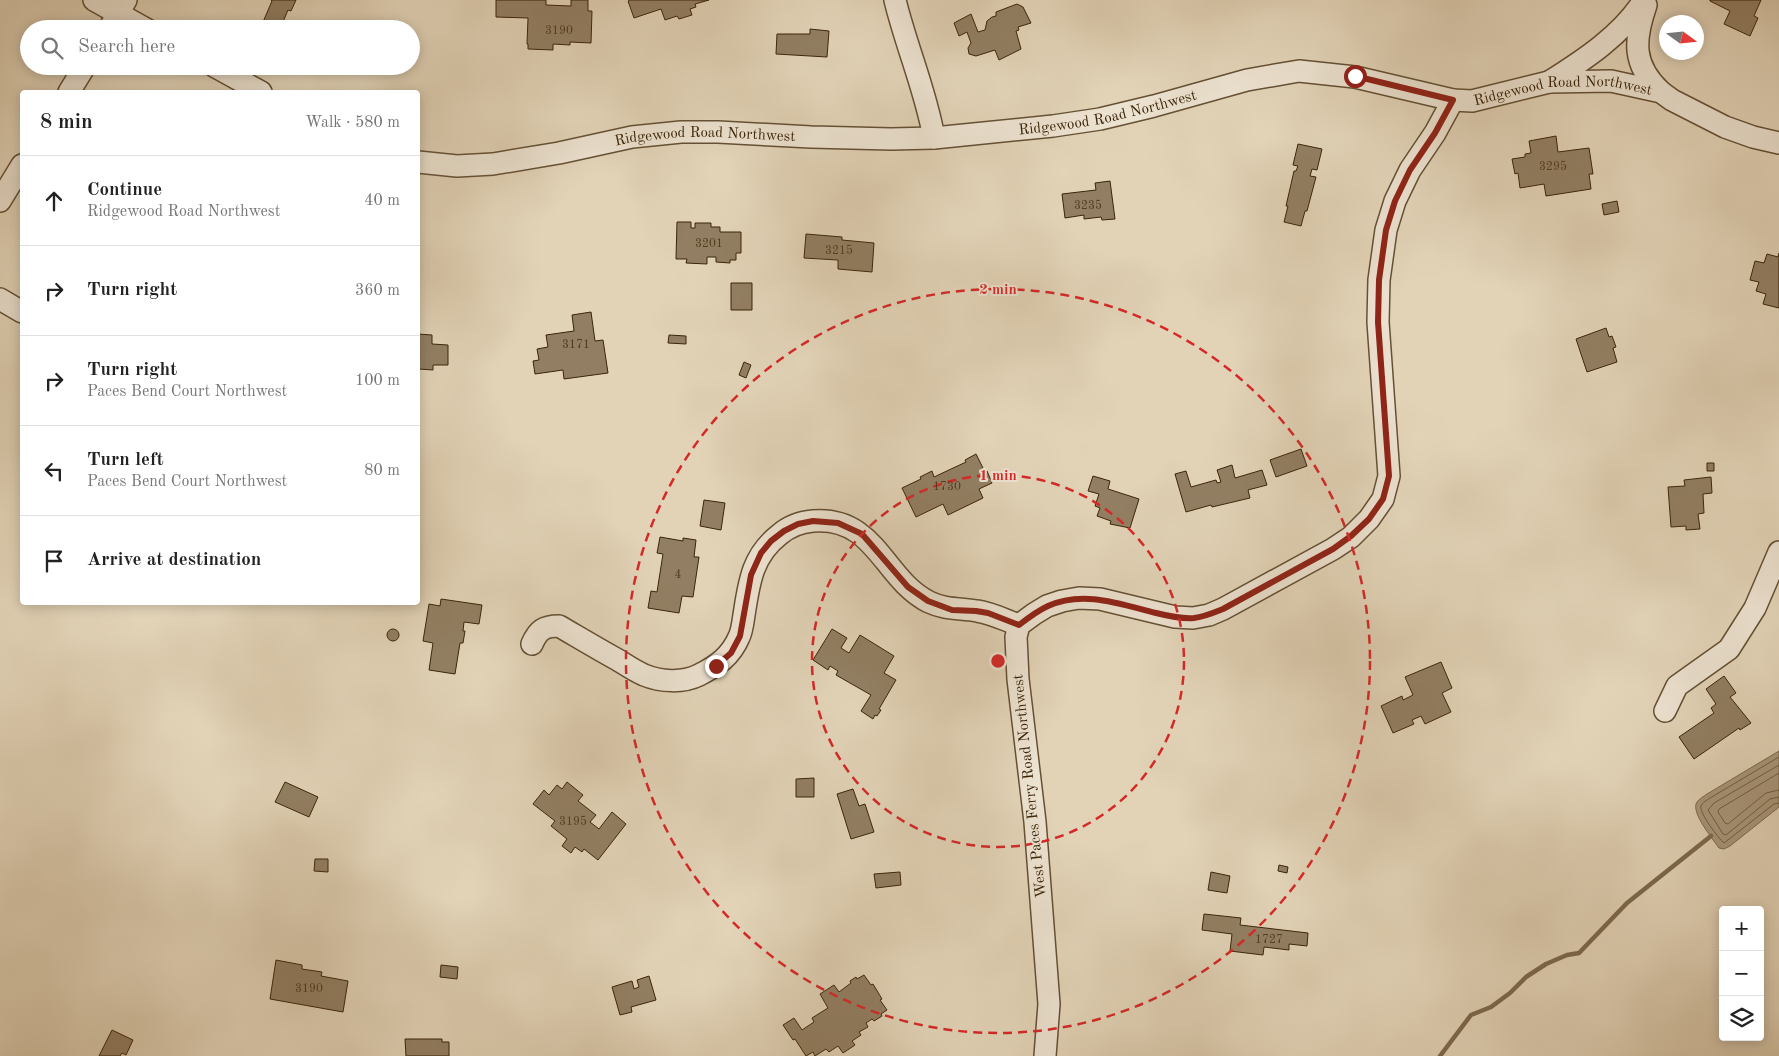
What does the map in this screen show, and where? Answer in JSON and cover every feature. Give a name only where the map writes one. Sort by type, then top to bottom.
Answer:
[{"type":"street","points":[[94,0],[129,20]]},
{"type":"street","points":[[895,0],[931,118],[934,138]]},
{"type":"street","points":[[1549,82],[1580,62],[1625,24],[1646,0]]},
{"type":"street","points":[[1646,0],[1638,26],[1637,47],[1639,60],[1645,73],[1661,92]]},
{"type":"street","name":"Ridgewood Road Northwest","points":[[420,162],[457,166],[493,164],[559,153],[632,137],[681,132],[820,137],[934,138],[1053,126],[1100,119],[1247,80],[1299,71],[1355,76],[1453,100],[1472,101],[1549,82],[1611,81],[1661,92],[1672,100],[1725,127],[1753,137],[1779,143]]},
{"type":"street","points":[[70,90],[79,75]]},
{"type":"street","points":[[230,75],[257,90]]},
{"type":"street","points":[[532,644],[541,629],[549,626],[559,626],[645,675],[673,681],[689,680],[716,666],[731,653],[740,636],[751,575],[761,553],[771,541],[784,531],[798,524],[813,521],[838,523],[862,534],[908,587],[928,601],[952,610],[988,613],[1019,625],[1048,606],[1079,598],[1100,599],[1175,618],[1193,618],[1209,615],[1333,549],[1351,536],[1369,519],[1383,499],[1389,476],[1378,322],[1379,280],[1386,230],[1395,201],[1410,170],[1435,133],[1453,100]]},
{"type":"street","points":[[0,201],[20,168]]},
{"type":"street","points":[[0,298],[20,311]]},
{"type":"street","points":[[1665,711],[1677,686],[1728,649],[1755,608],[1779,552]]},
{"type":"street","name":"West Paces Ferry Road Northwest","points":[[1019,625],[1016,637],[1018,679],[1035,822],[1050,1004],[1045,1056]]},
{"type":"water","points":[[1779,751],[1779,807],[1730,846],[1724,849],[1719,848],[1699,819],[1697,802],[1707,794]]},
{"type":"building","points":[[296,0],[291,11],[288,10],[284,20],[264,20],[272,1]]},
{"type":"building","points":[[496,0],[546,0],[546,5],[571,6],[571,0],[588,0],[588,11],[592,11],[591,43],[570,42],[570,45],[553,44],[553,50],[528,49],[528,18],[496,17]]},
{"type":"building","points":[[709,0],[695,4],[696,7],[690,9],[692,15],[679,19],[677,16],[665,20],[661,9],[634,18],[628,1]]},
{"type":"building","points":[[1710,0],[1761,0],[1754,16],[1758,18],[1750,36],[1724,24],[1730,11]]},
{"type":"building","points":[[1017,4],[1023,7],[1031,23],[1018,27],[1019,30],[1016,31],[1021,49],[999,60],[995,50],[976,56],[969,54],[968,48],[971,43],[967,32],[959,36],[954,23],[971,14],[978,32],[985,30],[987,21],[996,16],[996,12]]},
{"type":"building","points":[[810,29],[829,31],[827,57],[776,54],[777,34],[810,34]]},
{"type":"building","points":[[1556,136],[1558,152],[1589,148],[1593,174],[1589,174],[1591,189],[1546,196],[1544,184],[1520,188],[1518,173],[1515,174],[1512,159],[1525,157],[1525,154],[1531,153],[1529,141]]},
{"type":"building","points":[[1298,144],[1322,149],[1317,170],[1312,169],[1310,176],[1316,177],[1301,226],[1284,222],[1294,171],[1296,171],[1298,166],[1293,165]]},
{"type":"building","points":[[1110,181],[1115,219],[1102,220],[1101,217],[1084,219],[1084,215],[1065,218],[1062,194],[1096,190],[1095,183]]},
{"type":"building","points":[[1617,201],[1619,212],[1604,215],[1602,204]]},
{"type":"building","points":[[677,222],[691,222],[691,228],[695,228],[695,223],[711,223],[711,227],[720,227],[720,232],[741,232],[741,253],[736,253],[736,260],[730,260],[730,263],[716,262],[716,257],[707,257],[707,264],[686,263],[687,259],[676,259]]},
{"type":"building","points":[[806,234],[842,237],[842,240],[874,243],[872,272],[838,269],[838,260],[804,258]]},
{"type":"building","points":[[1779,253],[1779,308],[1763,304],[1766,294],[1756,291],[1759,282],[1750,280],[1755,261],[1764,263],[1767,254],[1778,257]]},
{"type":"building","points":[[731,283],[752,283],[752,310],[731,310]]},
{"type":"building","points":[[591,312],[595,341],[603,340],[608,373],[564,379],[563,370],[535,374],[533,361],[539,360],[537,349],[548,347],[546,335],[574,331],[572,315]]},
{"type":"building","points":[[1606,328],[1609,337],[1612,336],[1616,347],[1613,348],[1617,362],[1587,372],[1576,339]]},
{"type":"building","points":[[420,334],[432,335],[432,344],[448,345],[448,365],[433,365],[433,370],[420,369]]},
{"type":"building","points":[[669,335],[686,336],[686,344],[668,343]]},
{"type":"building","points":[[744,362],[751,365],[746,378],[739,375]]},
{"type":"building","points":[[1301,449],[1307,466],[1276,477],[1270,460]]},
{"type":"building","points":[[976,454],[992,483],[979,489],[983,498],[948,515],[943,504],[916,517],[902,488],[921,479],[920,477],[932,471],[934,477],[966,462],[965,460]]},
{"type":"building","points":[[1707,463],[1714,463],[1714,471],[1707,471]]},
{"type":"building","points":[[1232,465],[1235,478],[1262,470],[1267,485],[1248,490],[1250,498],[1186,512],[1175,474],[1186,471],[1191,487],[1216,480],[1217,483],[1221,482],[1217,470]]},
{"type":"building","points":[[1093,476],[1110,481],[1108,489],[1139,499],[1130,528],[1110,524],[1111,521],[1097,516],[1100,508],[1095,506],[1099,494],[1088,491]]},
{"type":"building","points":[[1711,477],[1712,493],[1703,494],[1704,513],[1698,514],[1700,529],[1686,530],[1686,526],[1671,527],[1668,487],[1685,486],[1684,480]]},
{"type":"building","points":[[704,500],[725,503],[721,530],[700,526]]},
{"type":"building","points":[[660,537],[683,541],[683,538],[696,540],[694,557],[699,557],[693,597],[682,596],[679,613],[648,608],[651,591],[657,592],[663,554],[657,553]]},
{"type":"building","points":[[441,599],[482,605],[479,624],[464,622],[463,643],[460,643],[455,674],[429,670],[433,643],[423,641],[429,604],[440,606]]},
{"type":"building","points":[[391,629],[395,629],[399,635],[395,641],[391,641],[387,637],[387,633]]},
{"type":"building","points":[[832,629],[847,638],[841,648],[849,653],[860,635],[894,656],[884,673],[896,680],[879,709],[881,710],[873,719],[861,711],[871,695],[836,675],[838,671],[830,666],[828,670],[813,660]]},
{"type":"building","points":[[1441,662],[1452,688],[1442,693],[1451,712],[1425,724],[1421,716],[1412,720],[1414,724],[1393,733],[1381,706],[1402,696],[1403,700],[1413,695],[1405,677]]},
{"type":"building","points":[[1724,676],[1736,693],[1730,697],[1751,723],[1740,730],[1739,728],[1694,759],[1679,737],[1714,713],[1711,708],[1716,704],[1706,689]]},
{"type":"building","points":[[814,778],[814,797],[796,797],[796,779]]},
{"type":"building","points":[[285,782],[318,797],[309,817],[275,802]]},
{"type":"building","points":[[567,782],[583,795],[578,801],[596,815],[590,822],[599,829],[612,812],[626,824],[598,860],[584,849],[582,852],[575,847],[571,853],[562,846],[567,839],[551,826],[555,821],[533,804],[544,790],[549,795],[557,785],[562,789]]},
{"type":"building","points":[[853,789],[859,806],[865,804],[874,832],[851,839],[837,794]]},
{"type":"building","points":[[315,859],[328,859],[328,872],[314,871]]},
{"type":"building","points":[[1279,865],[1288,867],[1287,873],[1278,871]]},
{"type":"building","points":[[900,872],[901,885],[876,888],[874,874]]},
{"type":"building","points":[[1211,872],[1230,876],[1227,893],[1208,890]]},
{"type":"building","points":[[1204,914],[1241,918],[1240,925],[1308,933],[1307,946],[1289,944],[1289,950],[1264,947],[1263,955],[1230,951],[1232,934],[1202,930]]},
{"type":"building","points":[[276,960],[302,965],[302,969],[322,972],[321,976],[348,981],[343,1012],[270,999]]},
{"type":"building","points":[[441,965],[458,967],[457,979],[440,977]]},
{"type":"building","points":[[864,975],[871,985],[873,984],[887,1010],[874,1021],[872,1019],[866,1023],[868,1027],[859,1032],[861,1035],[852,1041],[855,1045],[843,1053],[838,1046],[829,1052],[826,1049],[815,1056],[813,1052],[806,1056],[783,1025],[794,1018],[802,1030],[814,1022],[812,1018],[828,1008],[820,994],[834,985],[839,992],[851,983],[850,981]]},
{"type":"building","points":[[649,976],[656,1000],[631,1007],[632,1012],[620,1015],[612,987],[632,981],[634,989],[639,987],[637,980]]},
{"type":"building","points":[[112,1030],[133,1040],[126,1055],[122,1053],[120,1056],[99,1056]]},
{"type":"building","points":[[405,1039],[442,1039],[442,1042],[449,1042],[449,1056],[406,1056]]},
{"type":"waterway","points":[[1440,1056],[1471,1015],[1491,1007],[1510,993],[1526,977],[1546,964],[1567,955],[1579,953],[1627,903],[1711,836]]},
{"type":"route","points":[[716,666],[731,653],[740,636],[751,575],[761,553],[771,541],[784,531],[798,524],[813,521],[838,523],[862,534],[908,587],[928,601],[952,610],[988,613],[1019,625],[1048,606],[1079,598],[1100,599],[1175,618],[1193,618],[1209,615],[1333,549],[1351,536],[1369,519],[1383,499],[1389,476],[1378,322],[1379,280],[1386,230],[1395,201],[1410,170],[1435,133],[1453,100],[1355,76]]}]
